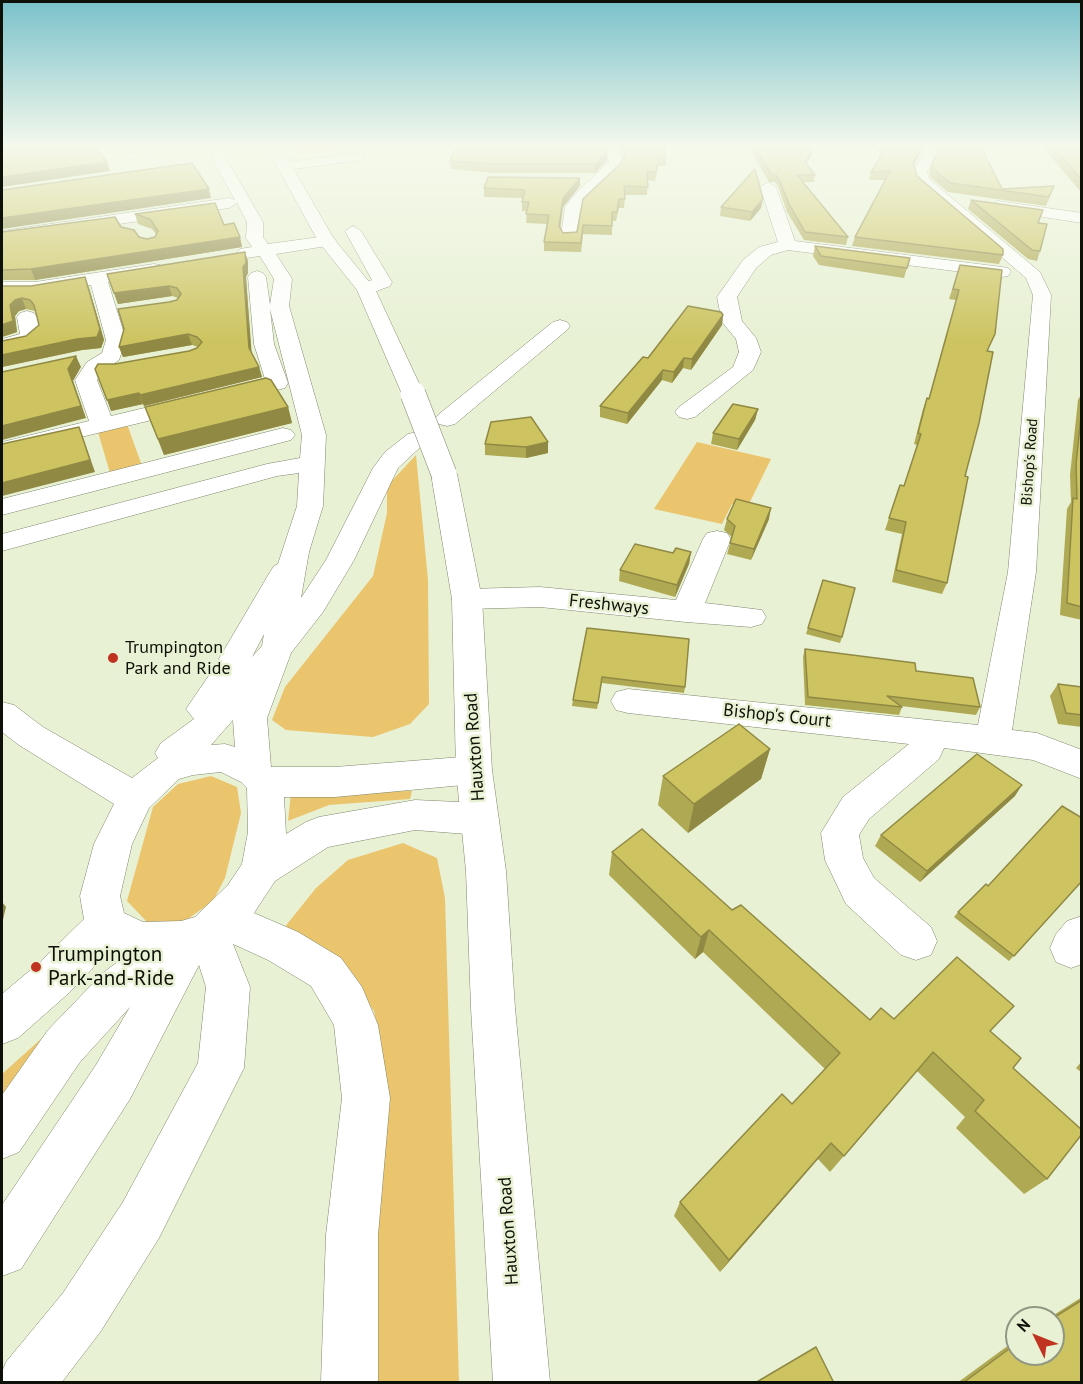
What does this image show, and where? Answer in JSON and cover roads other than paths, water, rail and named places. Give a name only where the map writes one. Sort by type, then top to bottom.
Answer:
[{"type":"street","points":[[2,236],[57,222],[124,217],[135,210]]},
{"type":"street","points":[[232,210],[239,228]]},
{"type":"street","points":[[2,1135],[64,1046],[119,987],[201,932],[243,898],[261,869],[267,831],[250,718],[277,650],[295,552],[310,506],[314,435],[279,306],[283,279],[275,264],[262,251],[254,238],[255,222],[248,210]]},
{"type":"street","name":"Hauxton Road","points":[[310,210],[327,241],[366,289],[413,394],[444,474],[467,599],[474,770],[486,871],[493,1008],[522,1383]]},
{"type":"street","points":[[568,236],[573,210]]},
{"type":"street","points":[[776,210],[788,245]]},
{"type":"street","points":[[954,210],[1034,276]]},
{"type":"street","points":[[1021,210],[1082,218]]},
{"type":"street","points":[[124,217],[130,231],[138,233]]},
{"type":"street","points":[[57,222],[68,248]]},
{"type":"street","points":[[353,231],[383,282],[366,289]]},
{"type":"street","points":[[225,257],[327,241]]},
{"type":"street","points":[[687,412],[742,370],[750,352],[746,338],[732,322],[727,297],[749,264],[765,251],[788,245],[1034,276]]},
{"type":"street","points":[[2,288],[35,288],[167,266]]},
{"type":"street","name":"Bishop's Road","points":[[993,740],[1022,572],[1042,295],[1034,276]]},
{"type":"street","points":[[2,449],[277,382],[264,344],[257,277]]},
{"type":"street","points":[[98,278],[116,340],[112,363],[86,380],[102,424]]},
{"type":"street","points":[[109,313],[131,309]]},
{"type":"street","points":[[2,345],[31,336],[27,318]]},
{"type":"street","points":[[447,419],[560,326]]},
{"type":"street","points":[[71,360],[112,363]]},
{"type":"street","points":[[2,507],[283,435]]},
{"type":"street","points":[[106,925],[100,896],[112,844],[135,798],[170,761],[200,735],[277,650],[312,604],[340,560],[373,491],[394,457],[417,439]]},
{"type":"street","points":[[2,542],[276,469],[314,464]]},
{"type":"street","points":[[257,696],[284,671],[330,614],[351,579],[365,550],[375,518],[373,491]]},
{"type":"street","points":[[687,612],[717,539]]},
{"type":"street","points":[[170,761],[222,682],[295,552]]},
{"type":"street","name":"Freshways","points":[[467,599],[540,597],[751,617]]},
{"type":"street","name":"Bishop's Court","points":[[628,701],[993,740]]},
{"type":"street","points":[[2,714],[31,736],[135,798]]},
{"type":"street","points":[[916,941],[860,891],[844,860],[840,833],[856,807],[927,749],[926,733]]},
{"type":"street","points":[[993,740],[1037,747],[1082,765]]},
{"type":"street","points":[[170,761],[225,759],[260,778],[334,782],[474,770]]},
{"type":"street","points":[[261,869],[319,833],[415,815],[480,819]]},
{"type":"street","points":[[106,925],[141,941],[201,932],[303,956],[326,972],[346,1002],[356,1025],[366,1098],[352,1235],[350,1383]]},
{"type":"street","points":[[2,1022],[56,977],[106,925]]},
{"type":"street","points":[[2,1250],[113,1082],[201,932]]},
{"type":"street","points":[[26,1383],[82,1312],[141,1220],[222,1068],[228,987],[201,932]]},
{"type":"place","name":"Trumpington Park and Ride","points":[[113,658]]},
{"type":"place","name":"Trumpington Park-and-Ride","points":[[36,967]]}]
